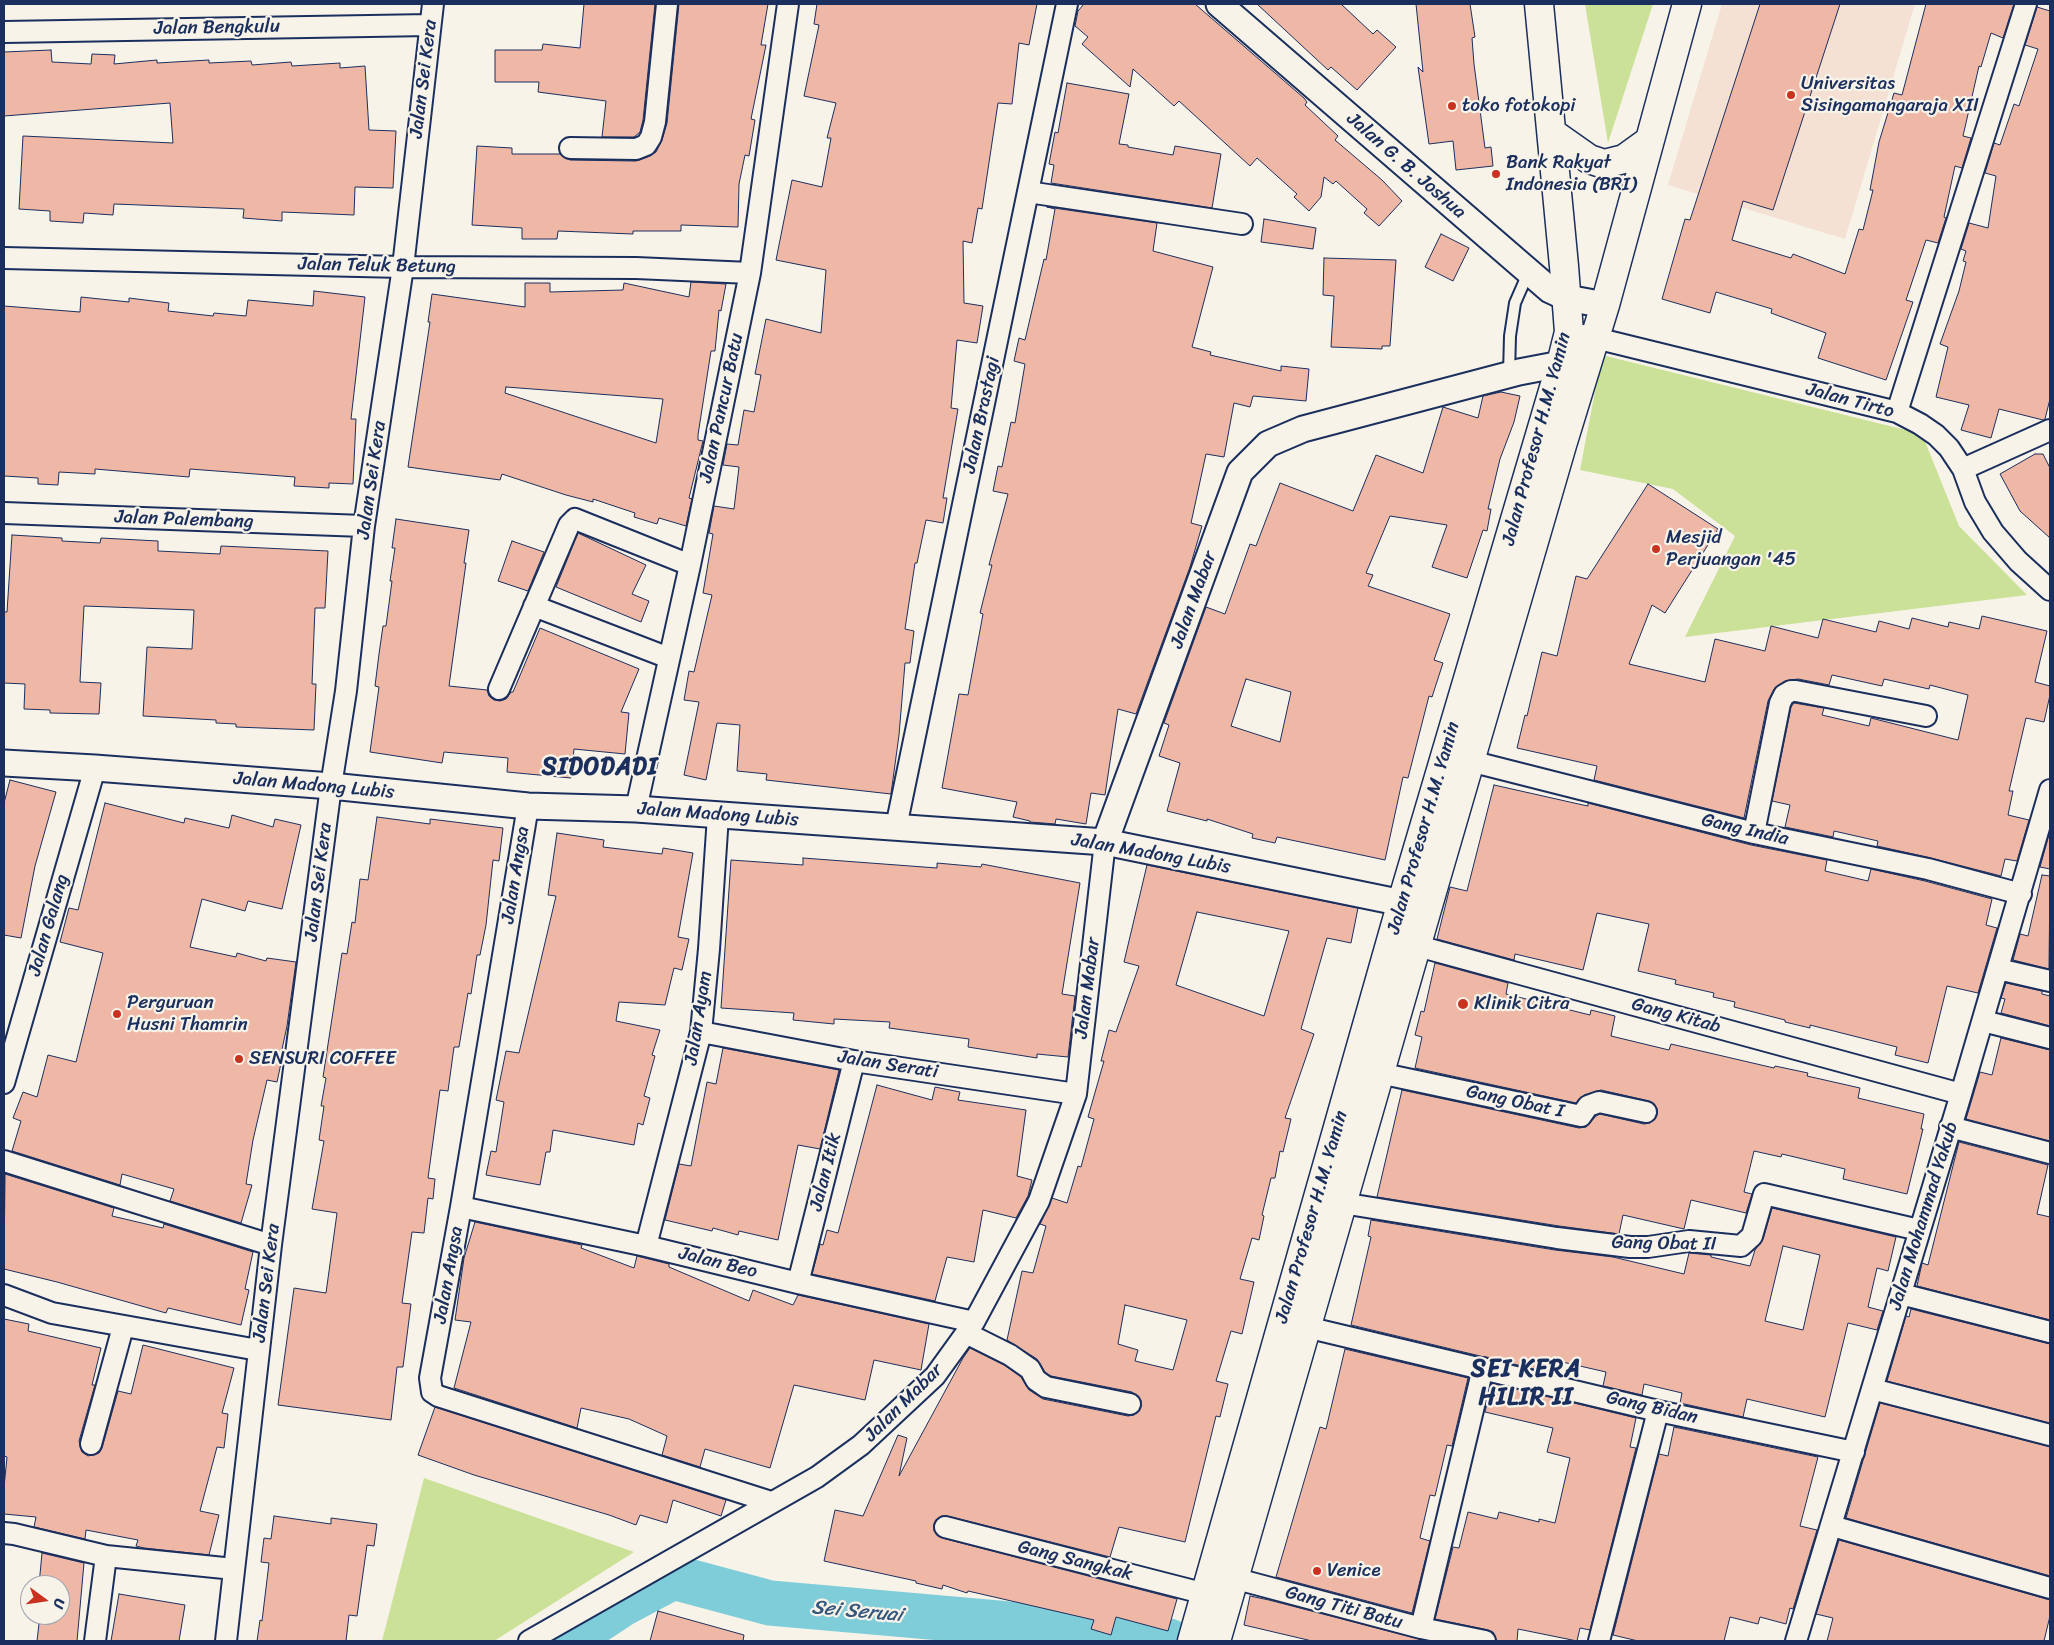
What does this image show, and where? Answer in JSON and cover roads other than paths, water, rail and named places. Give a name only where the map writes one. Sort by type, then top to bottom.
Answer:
[{"type":"main road","name":"Jalan Profesor H.M. Yamin","points":[[1207,1624],[1391,938],[1414,905],[1470,761],[1562,445],[1574,366],[1569,332],[1539,4]]},
{"type":"main road","name":"Jalan Profesor H.M. Yamin","points":[[1207,1624],[1233,1578],[1417,946],[1414,905],[1574,366],[1595,338],[1605,305],[1686,4]]},
{"type":"main road","points":[[1552,133],[1589,159],[1604,164],[1624,159],[1650,141]]},
{"type":"street","name":"Jalan Sei Kera","points":[[226,1641],[271,1245],[331,786],[346,691],[364,526],[403,267],[430,25],[434,4]]},
{"type":"street","points":[[570,148],[636,149],[646,145],[651,137],[655,122],[666,4]]},
{"type":"street","name":"Jalan Pancur Batu","points":[[636,809],[690,565],[750,273],[788,4]]},
{"type":"street","name":"Jalan Brastagi","points":[[896,827],[1068,4]]},
{"type":"street","name":"Jalan G. B. Joshua","points":[[1218,4],[1550,290],[1567,298],[1605,305]]},
{"type":"street","points":[[1897,412],[2026,4]]},
{"type":"street","name":"Jalan Bengkulu","points":[[4,32],[430,25]]},
{"type":"street","points":[[1028,192],[1242,224]]},
{"type":"street","name":"Jalan Teluk Betung","points":[[4,258],[403,267],[636,268],[750,273]]},
{"type":"street","name":"Jalan Tirto","points":[[1569,332],[1897,412],[1936,435],[1963,469],[1975,502],[1993,532],[2018,561],[2050,590]]},
{"type":"street","name":"Jalan Mabar","points":[[529,1641],[816,1477],[861,1445],[935,1376],[970,1327],[1039,1201],[1076,1094],[1105,842],[1240,472],[1268,444],[1303,429],[1509,374],[1574,366]]},
{"type":"street","points":[[1963,469],[2050,430]]},
{"type":"street","name":"Jalan Palembang","points":[[4,513],[364,526]]},
{"type":"street","points":[[499,689],[569,525],[575,519],[690,565]]},
{"type":"street","points":[[534,606],[669,658]]},
{"type":"street","points":[[1754,833],[1780,703],[1784,695],[1791,691],[1796,691],[1926,716]]},
{"type":"street","name":"Gang India","points":[[1470,761],[1754,833],[1928,870],[2021,894]]},
{"type":"street","name":"Jalan Madong Lubis","points":[[4,763],[331,786],[528,806],[636,809],[1105,842],[1414,905]]},
{"type":"street","name":"Jalan Galang","points":[[4,1083],[95,768]]},
{"type":"street","name":"Jalan Mohammad Yakub","points":[[1796,1641],[2049,798]]},
{"type":"street","name":"Jalan Angsa","points":[[528,806],[461,1207],[430,1378],[432,1392],[438,1396],[771,1502]]},
{"type":"street","name":"Jalan Ayam","points":[[646,1246],[701,1032],[718,816]]},
{"type":"street","name":"Gang Kitab","points":[[1391,938],[1961,1094]]},
{"type":"street","points":[[1998,969],[2050,981]]},
{"type":"street","points":[[1983,1021],[2050,1038]]},
{"type":"street","name":"Jalan Serati","points":[[701,1032],[854,1061],[1076,1094]]},
{"type":"street","name":"Jalan Itik","points":[[798,1283],[854,1061]]},
{"type":"street","name":"Gang Obat I","points":[[1379,1073],[1581,1116],[1588,1106],[1599,1102],[1646,1112]]},
{"type":"street","points":[[1950,1127],[2050,1153]]},
{"type":"street","points":[[4,1161],[271,1245]]},
{"type":"street","name":"Gang Obat II","points":[[1342,1203],[1557,1238],[1630,1247],[1648,1247],[1689,1241],[1741,1246],[1752,1236],[1764,1194],[1919,1230]]},
{"type":"street","name":"Jalan Beo","points":[[461,1207],[646,1246],[970,1327],[1030,1369],[1036,1380],[1046,1387],[1130,1404]]},
{"type":"street","points":[[1901,1294],[2050,1332]]},
{"type":"street","points":[[4,1295],[52,1313],[258,1350]]},
{"type":"street","points":[[91,1444],[123,1327]]},
{"type":"street","name":"Gang Bidan","points":[[1306,1327],[1658,1411],[1854,1452]]},
{"type":"street","points":[[1421,1628],[1483,1368]]},
{"type":"street","points":[[1872,1389],[2050,1435]]},
{"type":"street","points":[[1599,1641],[1658,1411]]},
{"type":"street","points":[[1832,1526],[2050,1588]]},
{"type":"street","name":"Gang Sangkak","points":[[945,1527],[1207,1624]]},
{"type":"street","points":[[4,1533],[106,1556],[234,1570]]},
{"type":"street","points":[[96,1641],[106,1556]]},
{"type":"street","name":"Gang Titi Batu","points":[[1233,1578],[1421,1628],[1485,1641]]},
{"type":"lane","points":[[1509,374],[1510,336],[1515,303],[1529,271]]},
{"type":"waterway","name":"Sei Seruai","points":[[566,1641],[624,1603],[673,1577],[770,1603],[998,1623],[1169,1641]]},
{"type":"place","name":"Universitas Sisingamangaraja XII","points":[[1791,95]]},
{"type":"place","name":"toko fotokopi","points":[[1452,106]]},
{"type":"place","name":"Bank Rakyat Indonesia (BRI)","points":[[1496,174]]},
{"type":"place","name":"Mesjid Perjuangan '45","points":[[1656,549]]},
{"type":"place","name":"Klinik Citra","points":[[1463,1004]]},
{"type":"place","name":"Perguruan Husni Thamrin","points":[[117,1014]]},
{"type":"place","name":"SENSURI COFFEE","points":[[239,1059]]},
{"type":"place","name":"Venice","points":[[1317,1571]]},
{"type":"district","name":"SIDODADI","points":[[600,768]]},
{"type":"district","name":"SEI KERA HILIR II","points":[[1526,1384]]}]
